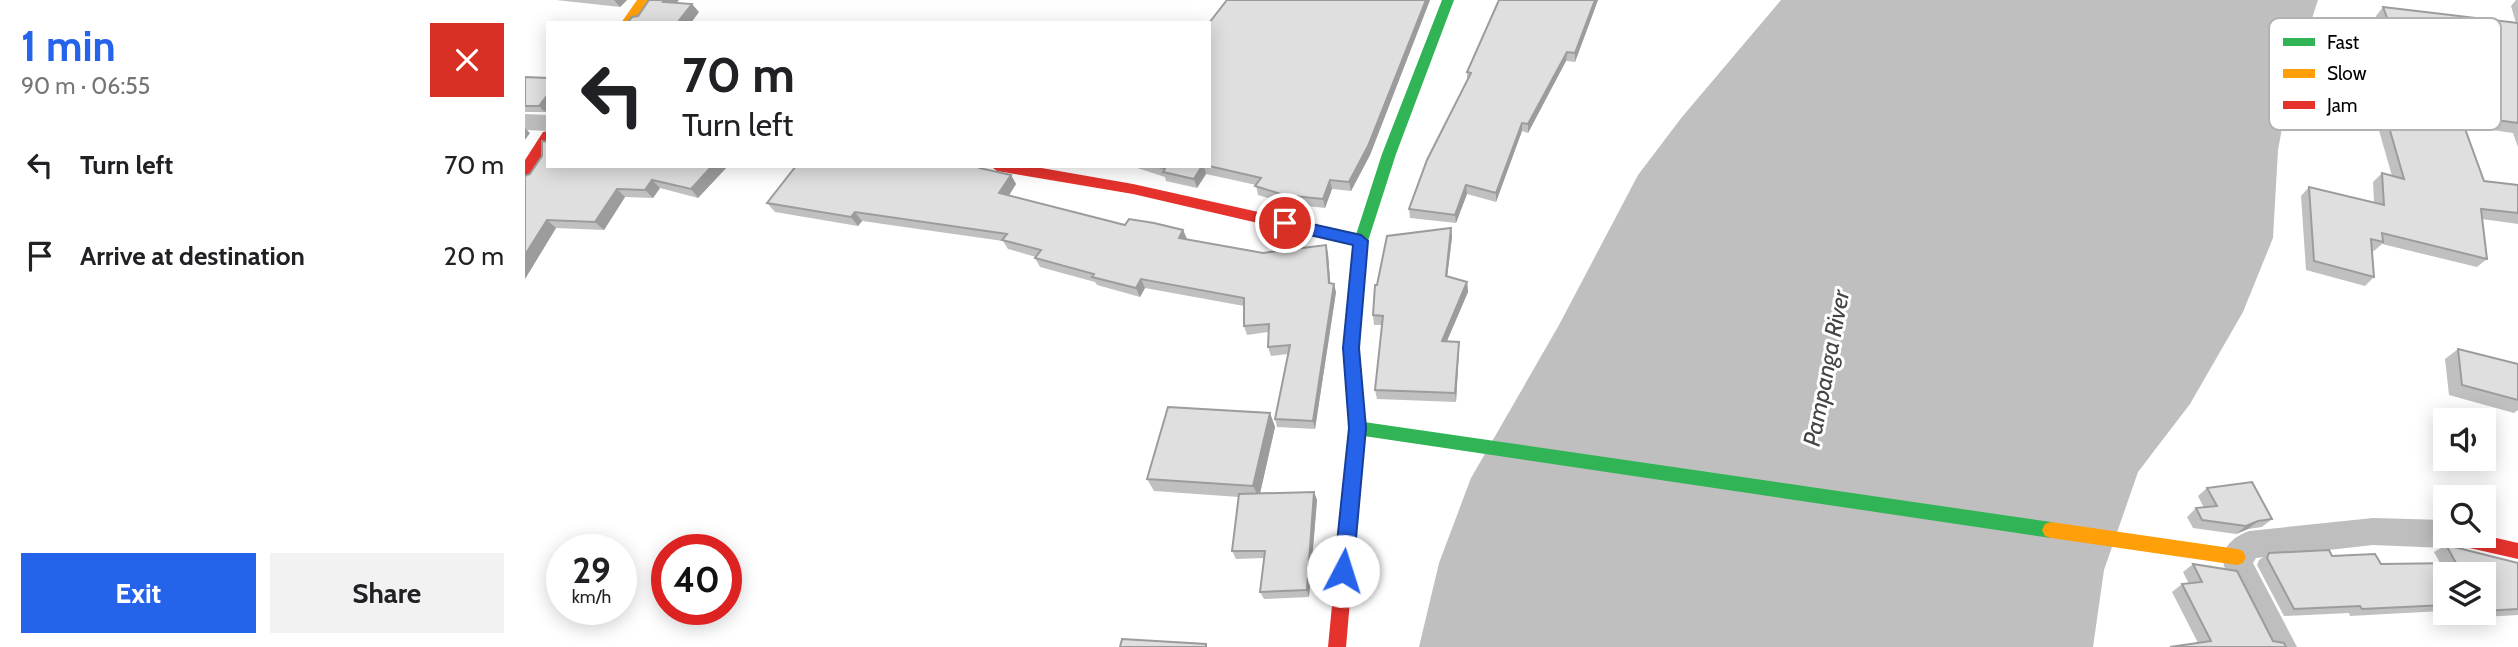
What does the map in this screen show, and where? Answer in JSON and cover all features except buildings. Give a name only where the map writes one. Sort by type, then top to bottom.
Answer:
[{"type":"street","points":[[629,21],[644,0]]},
{"type":"street","points":[[1337,647],[1357,428],[1351,348],[1361,241],[1389,154],[1448,0]]},
{"type":"street","points":[[525,122],[546,123]]},
{"type":"street","points":[[525,172],[546,139]]},
{"type":"street","points":[[1009,168],[1133,189],[1361,241]]},
{"type":"street","points":[[1357,428],[2237,557]]},
{"type":"street","points":[[2237,557],[2249,545],[2402,531],[2433,533]]},
{"type":"street","points":[[2496,546],[2518,551]]},
{"type":"street","points":[[2237,557],[2281,647]]},
{"type":"water","name":"Pampanga River","points":[[1781,0],[2318,0],[2312,18],[2269,18],[2269,130],[2282,130],[2273,238],[2243,312],[2190,404],[2138,472],[2104,570],[2093,647],[1419,647],[1439,563],[1471,478],[1559,325],[1638,175],[1682,117]]},
{"type":"traffic: fast","points":[[1351,351],[1361,241],[1389,154],[1448,0]]},
{"type":"traffic: fast","points":[[1357,428],[2051,530]]},
{"type":"traffic: slow","points":[[628,21],[644,0]]},
{"type":"traffic: slow","points":[[2051,530],[2237,557]]},
{"type":"traffic: jam","points":[[525,172],[546,139]]},
{"type":"traffic: jam","points":[[1009,168],[1133,189],[1361,241]]},
{"type":"traffic: jam","points":[[1337,647],[1357,428],[1351,351]]},
{"type":"traffic: jam","points":[[2496,546],[2518,551]]},
{"type":"route","points":[[1285,223],[1361,241],[1351,348],[1357,428],[1343,571]]}]
